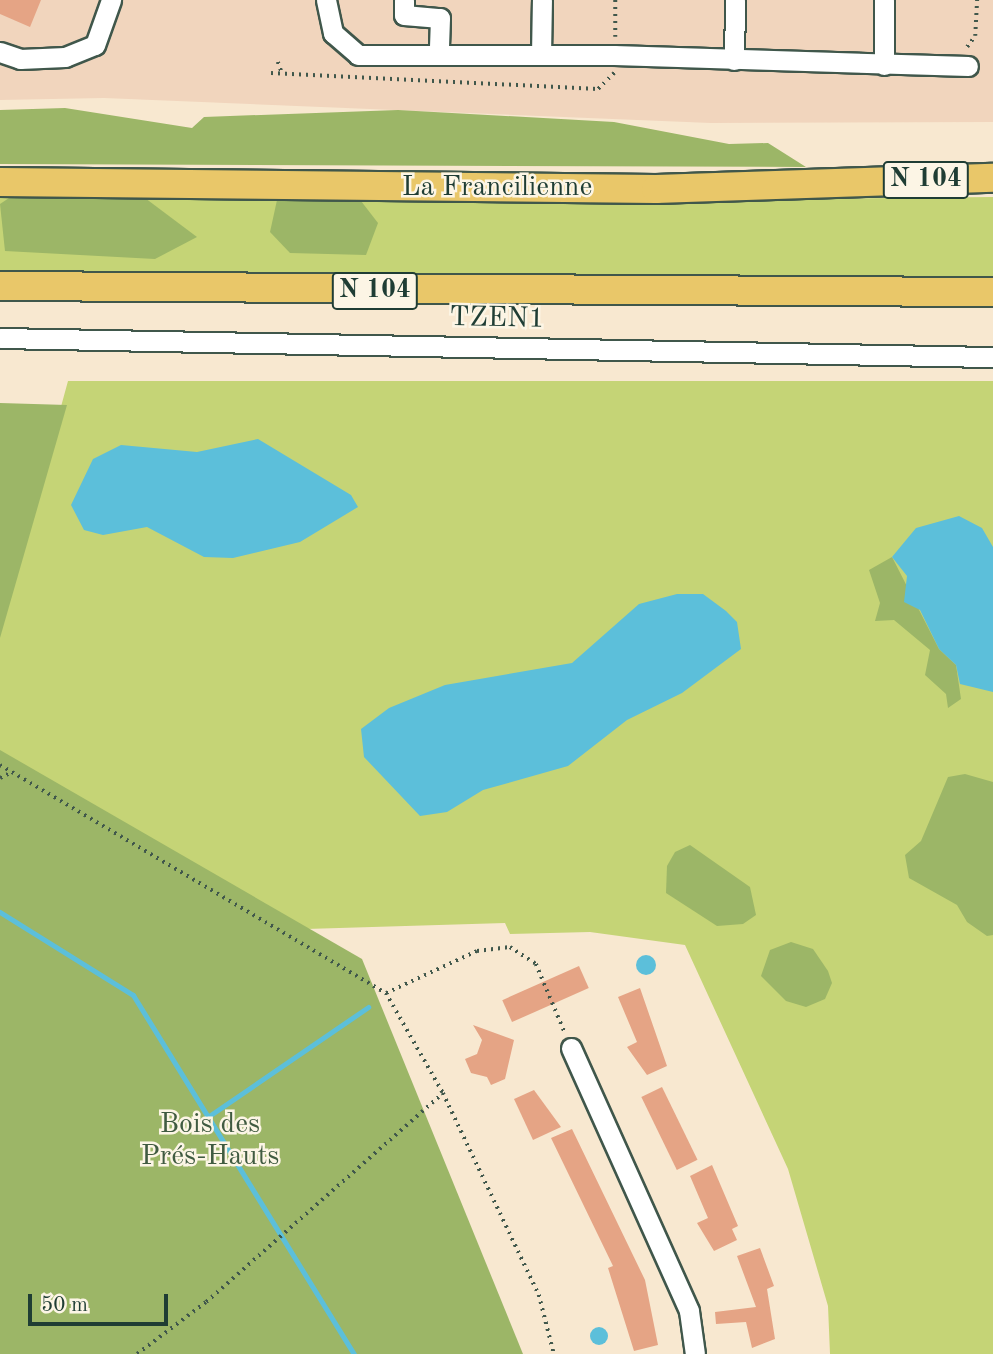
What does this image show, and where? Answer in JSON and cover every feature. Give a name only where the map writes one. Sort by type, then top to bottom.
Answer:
[{"type":"highway","name":"La Francilienne","points":[[0,182],[656,189],[993,178]]},
{"type":"highway","name":"N 104","points":[[0,286],[993,292]]},
{"type":"street","points":[[0,52],[20,59],[65,57],[94,45],[111,0]]},
{"type":"street","points":[[326,0],[333,33],[358,55],[541,55],[961,66]]},
{"type":"street","points":[[404,0],[404,15],[440,18],[439,55]]},
{"type":"street","points":[[541,55],[542,0]]},
{"type":"street","points":[[734,61],[735,0]]},
{"type":"street","points":[[884,0],[884,65]]},
{"type":"street","name":"TZEN1","points":[[0,338],[993,356]]},
{"type":"street","points":[[571,1048],[689,1311],[695,1354]]},
{"type":"path","points":[[961,66],[975,36],[977,0]]},
{"type":"path","points":[[278,62],[282,73]]},
{"type":"path","points":[[271,73],[423,85]]},
{"type":"path","points":[[0,765],[386,993],[443,1093],[538,1295],[554,1354]]},
{"type":"path","points":[[0,778],[11,772]]},
{"type":"path","points":[[386,993],[477,951],[510,947],[536,964],[571,1048]]},
{"type":"path","points":[[137,1354],[443,1093]]},
{"type":"shaded area","points":[[0,0],[993,0],[993,122],[711,123],[104,98],[0,100]]},
{"type":"green space","points":[[65,108],[192,128],[204,117],[398,110],[614,122],[729,144],[768,143],[806,167],[0,164],[0,110]]},
{"type":"green space","points":[[0,196],[453,202],[993,197],[993,279],[0,271]]},
{"type":"green space","points":[[12,196],[145,198],[197,237],[155,259],[5,251],[0,204]]},
{"type":"green space","points":[[277,200],[361,201],[378,223],[366,255],[290,253],[270,232]]},
{"type":"green space","points":[[68,381],[993,381],[993,1354],[830,1354],[828,1306],[788,1169],[685,945],[590,932],[510,934],[505,923],[306,929],[0,762],[0,630]]},
{"type":"green space","points":[[0,403],[67,405],[0,638]]},
{"type":"green space","points":[[892,557],[939,649],[956,665],[961,699],[948,708],[946,694],[925,675],[930,650],[894,620],[875,621],[880,603],[869,570]]},
{"type":"green space","name":"Bois des Prés-Hauts","points":[[0,750],[362,959],[523,1354],[0,1354]]},
{"type":"green space","points":[[965,774],[993,782],[993,935],[987,936],[967,922],[957,905],[909,878],[905,855],[921,841],[948,777]]},
{"type":"green space","points":[[690,845],[750,887],[756,915],[743,924],[717,926],[666,893],[667,866],[675,852]]},
{"type":"green space","points":[[791,942],[813,949],[828,971],[832,983],[825,999],[806,1007],[786,1001],[761,976],[770,950]]},
{"type":"water","points":[[258,439],[351,495],[358,507],[300,542],[233,558],[204,557],[147,527],[103,535],[84,530],[71,505],[93,459],[121,445],[197,452]]},
{"type":"water","points":[[959,516],[982,528],[993,547],[993,692],[960,684],[956,665],[939,649],[920,610],[904,602],[907,576],[892,557],[916,528]]},
{"type":"water","points":[[677,594],[703,594],[726,611],[737,622],[741,649],[682,693],[627,720],[568,766],[483,790],[447,812],[420,816],[364,757],[361,729],[389,708],[445,685],[572,663],[639,604]]},
{"type":"water","points":[[646,955],[653,958],[656,965],[653,972],[646,975],[639,972],[636,965],[639,958]]},
{"type":"water","points":[[599,1327],[605,1330],[608,1336],[605,1342],[599,1345],[593,1342],[590,1336],[593,1330]]},
{"type":"building","points":[[0,0],[41,0],[30,27],[0,14]]},
{"type":"building","points":[[579,966],[589,988],[512,1022],[502,1000]]},
{"type":"building","points":[[640,988],[667,1066],[647,1075],[627,1047],[637,1042],[618,997]]},
{"type":"building","points":[[473,1025],[514,1040],[505,1079],[491,1085],[487,1077],[471,1073],[465,1059],[477,1054],[482,1040]]},
{"type":"building","points":[[662,1087],[698,1160],[677,1170],[641,1097]]},
{"type":"building","points":[[534,1090],[561,1127],[533,1140],[514,1099]]},
{"type":"building","points":[[572,1129],[645,1280],[658,1345],[634,1351],[608,1268],[613,1266],[551,1138]]},
{"type":"building","points":[[712,1165],[738,1226],[732,1229],[737,1240],[714,1251],[697,1223],[708,1218],[690,1176]]},
{"type":"building","points":[[760,1248],[774,1286],[767,1289],[775,1339],[752,1348],[746,1322],[716,1324],[715,1312],[756,1307],[737,1256]]},
{"type":"waterway","points":[[0,912],[133,995],[354,1354]]},
{"type":"waterway","points":[[209,1116],[368,1007]]}]
